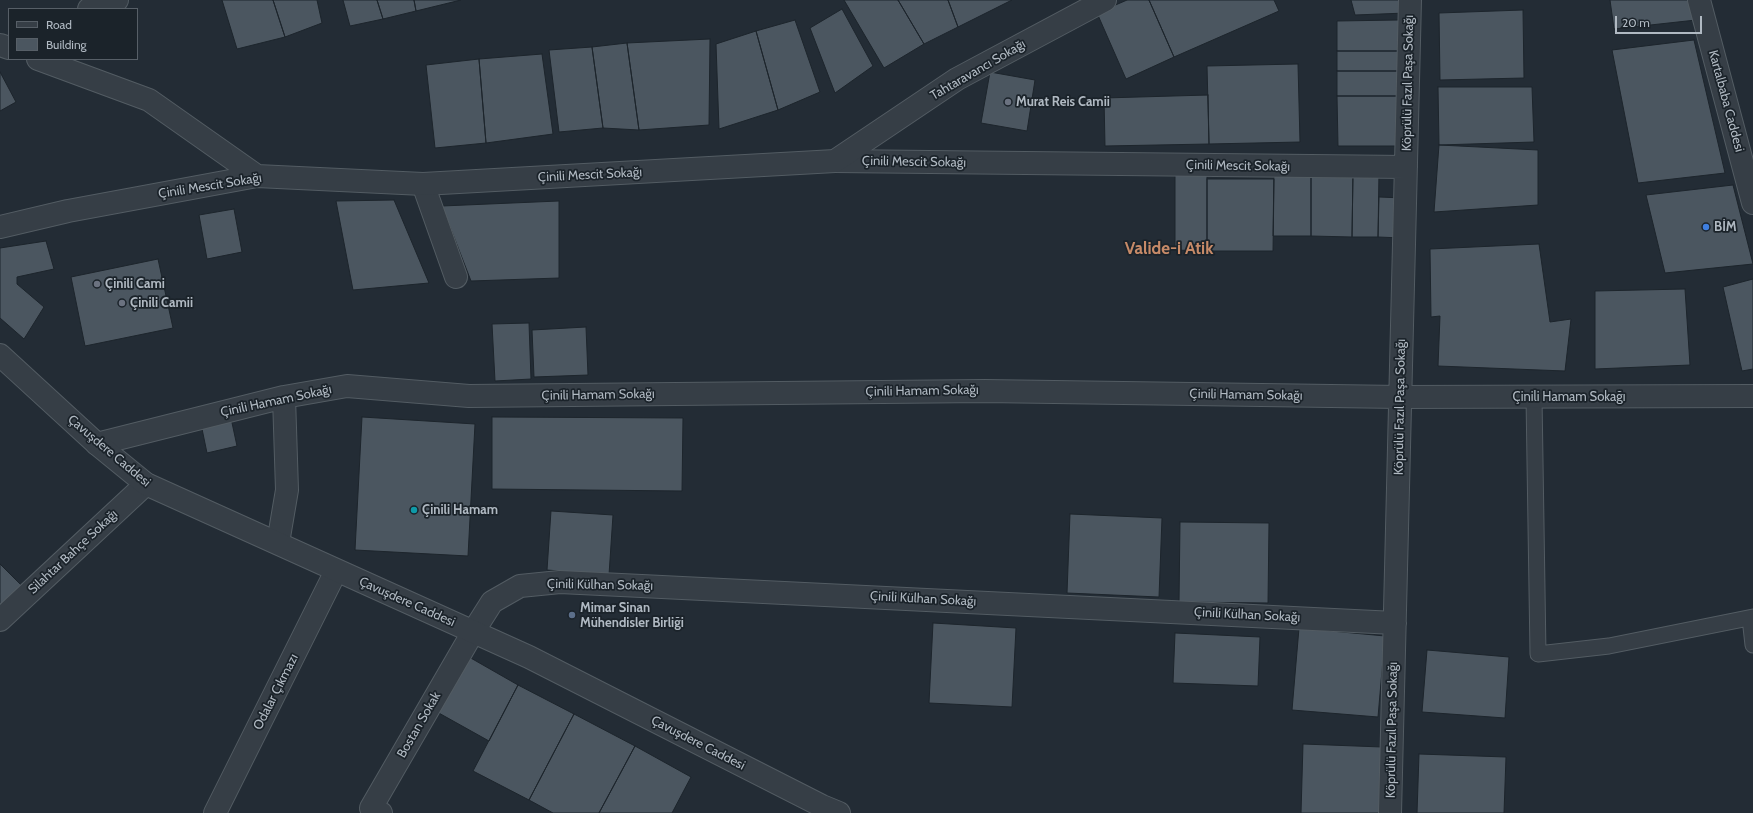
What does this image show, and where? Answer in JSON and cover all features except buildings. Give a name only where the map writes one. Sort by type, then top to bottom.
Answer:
[{"type":"street","points":[[92,8],[117,0]]},
{"type":"street","name":"Tahtaravancı Sokağı","points":[[835,161],[957,79],[1105,0]]},
{"type":"street","name":"Köprülü Fazıl Paşa Sokağı","points":[[1390,813],[1410,0]]},
{"type":"street","name":"Kartalbaba Caddesi","points":[[1699,0],[1753,203]]},
{"type":"street","points":[[41,60],[150,100],[257,176]]},
{"type":"street","name":"Çinili Mescit Sokağı","points":[[0,227],[68,211],[257,176],[423,184],[835,161],[1406,167]]},
{"type":"street","points":[[423,184],[456,277]]},
{"type":"street","name":"Çavuşdere Caddesi","points":[[0,355],[97,444],[146,484],[529,657],[822,806],[839,813]]},
{"type":"street","name":"Çinili Hamam Sokağı","points":[[97,444],[284,397],[347,386],[469,396],[985,390],[1400,397],[1753,396]]},
{"type":"street","points":[[278,544],[286,490],[284,397]]},
{"type":"street","name":"Silahtar Bahçe Sokağı","points":[[0,620],[146,484]]},
{"type":"street","name":"Odalar Çıkmazı","points":[[215,813],[336,571]]},
{"type":"street","name":"Çinili Külhan Sokağı","points":[[473,632],[492,602],[520,586],[560,582],[1395,623]]},
{"type":"street","name":"Bostan Sokak","points":[[373,811],[473,632]]},
{"type":"lane","points":[[1534,397],[1538,654],[1609,646],[1751,618],[1753,645]]},
{"type":"place","name":"Murat Reis Camii","points":[[1008,102]]},
{"type":"place","name":"BİM","points":[[1706,227]]},
{"type":"place","name":"Çinili Cami","points":[[97,284]]},
{"type":"place","name":"Çinili Camii","points":[[122,303]]},
{"type":"place","name":"Çinili Hamam","points":[[414,510]]},
{"type":"place","name":"Mimar Sinan Mühendisler Birliği","points":[[572,615]]},
{"type":"district","name":"Valide-i Atik","points":[[1169,249]]}]
